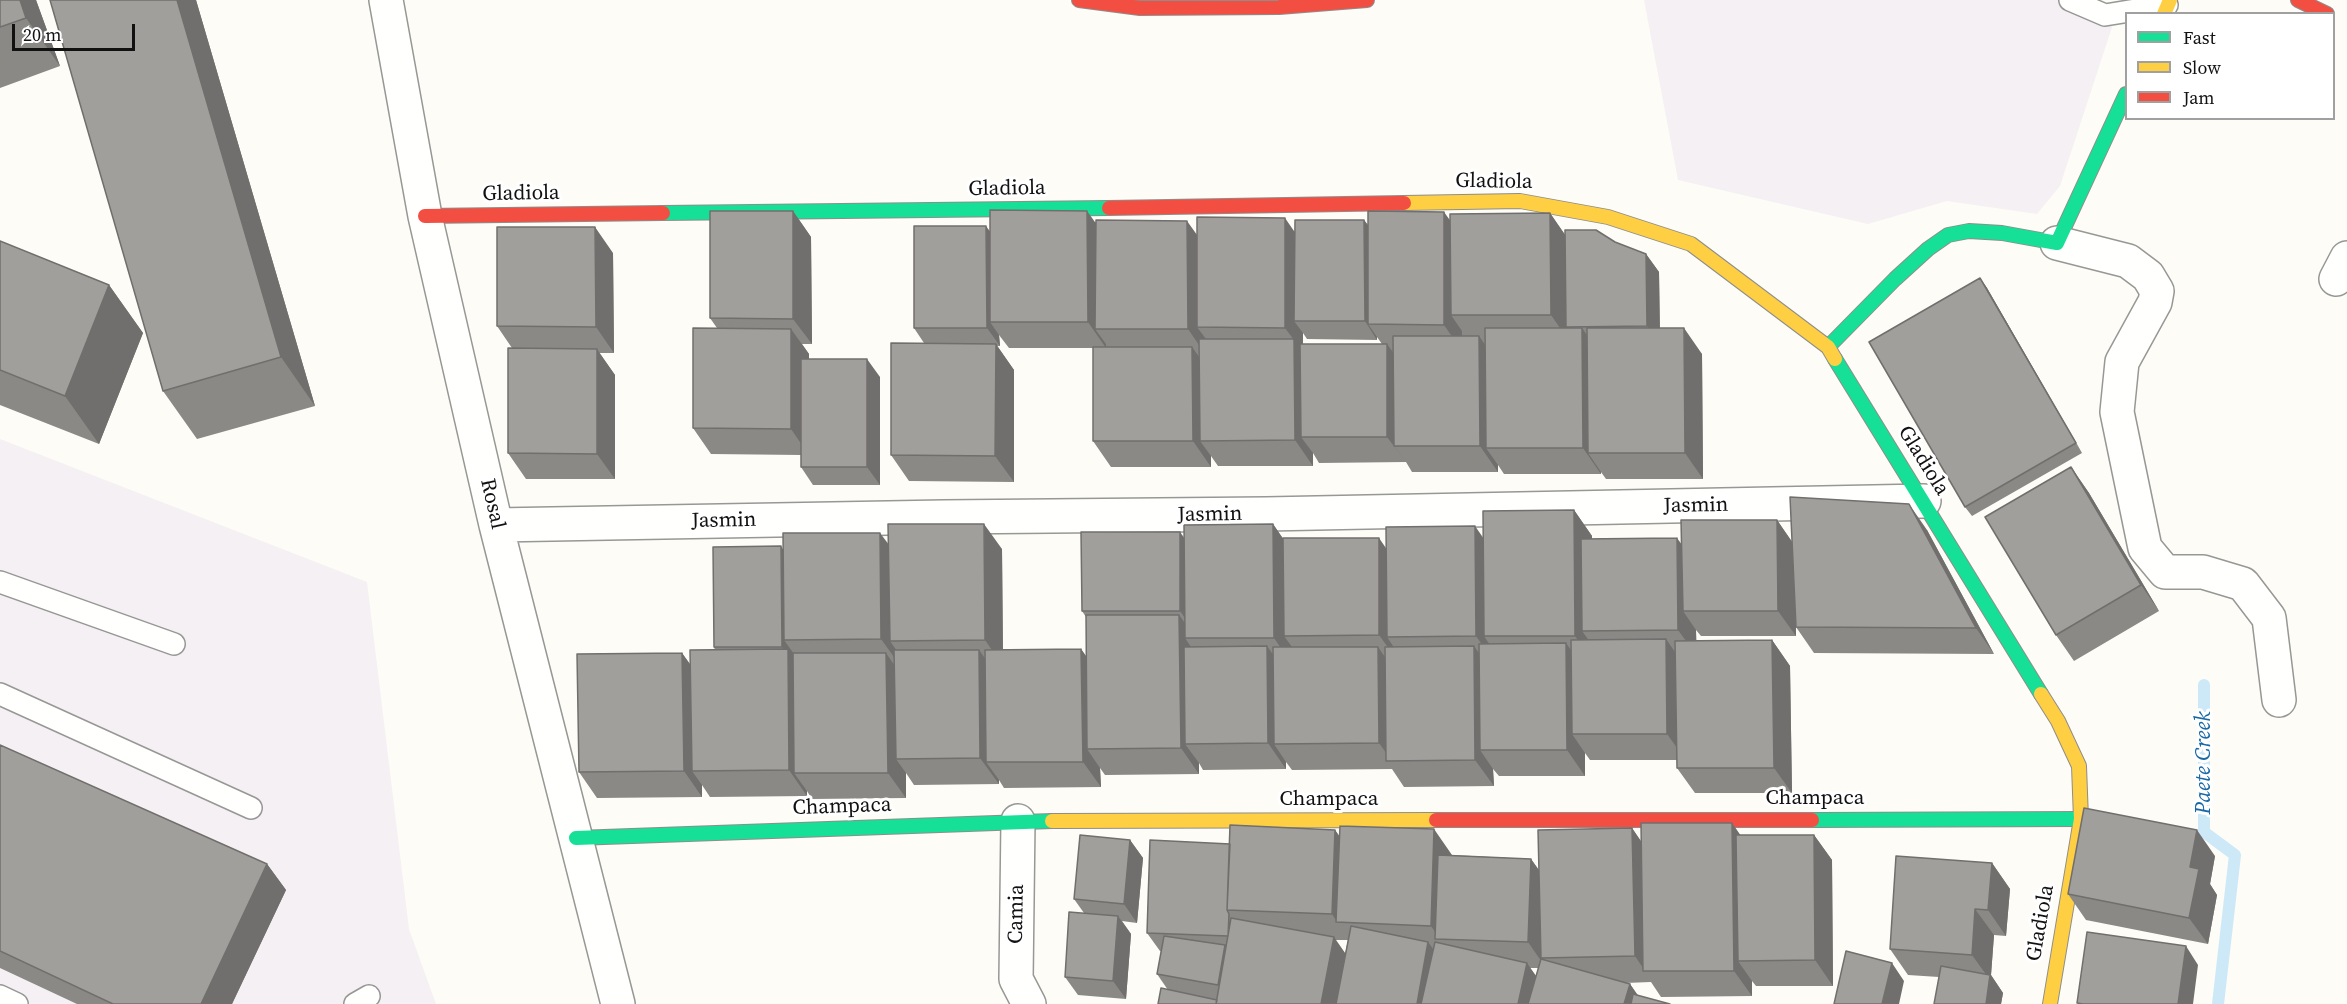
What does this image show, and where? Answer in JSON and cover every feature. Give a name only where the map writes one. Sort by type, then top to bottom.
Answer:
[{"type":"main road","points":[[1079,0],[1140,9],[1279,7],[1367,0]]},
{"type":"main road","points":[[2305,1],[2324,12]]},
{"type":"main road","points":[[1828,347],[1895,279],[1948,235],[1969,231],[2002,233],[2057,243],[2125,98]]},
{"type":"main road","name":"Gladiola","points":[[425,216],[1068,209],[1520,201],[1608,217],[1691,244],[1828,347],[2058,721],[2079,766],[2081,819],[2050,1004]]},
{"type":"main road","name":"Champaca","points":[[576,838],[1018,821],[2081,819]]},
{"type":"street","name":"Rosal","points":[[386,0],[425,216],[496,525],[618,1004]]},
{"type":"street","points":[[2057,243],[2128,261],[2148,276],[2157,291],[2155,302],[2122,362],[2117,412],[2145,548],[2165,572],[2203,572],[2243,584],[2269,618],[2279,700]]},
{"type":"street","name":"Jasmin","points":[[496,525],[1266,514],[1924,501]]},
{"type":"street","name":"Camia","points":[[1018,821],[1016,979],[1029,1004]]},
{"type":"lane","points":[[2070,0],[2105,15],[2125,12]]},
{"type":"lane","points":[[2126,12],[2167,6]]},
{"type":"lane","points":[[0,582],[174,644]]},
{"type":"lane","points":[[0,694],[251,808]]},
{"type":"lane","points":[[0,996],[17,1004]]},
{"type":"shaded area","points":[[1644,0],[2088,0],[2117,12],[2060,186],[2037,214],[1947,201],[1868,224],[1678,180]]},
{"type":"shaded area","points":[[0,439],[367,582],[409,929],[436,1004],[0,1004]]},
{"type":"building","points":[[0,0],[20,0],[26,18],[0,27]]},
{"type":"building","points":[[50,0],[177,0],[281,357],[163,391]]},
{"type":"building","points":[[990,210],[1087,211],[1088,322],[990,322]]},
{"type":"building","points":[[710,211],[793,211],[793,319],[710,318]]},
{"type":"building","points":[[1368,211],[1444,212],[1444,325],[1368,324]]},
{"type":"building","points":[[1550,213],[1551,315],[1451,315],[1450,214]]},
{"type":"building","points":[[1197,217],[1285,218],[1285,328],[1197,327]]},
{"type":"building","points":[[1096,220],[1187,221],[1188,329],[1095,329]]},
{"type":"building","points":[[1295,220],[1364,220],[1365,321],[1294,321]]},
{"type":"building","points":[[914,226],[986,226],[987,328],[914,328]]},
{"type":"building","points":[[497,227],[595,227],[596,327],[497,326]]},
{"type":"building","points":[[1565,230],[1596,230],[1615,242],[1646,254],[1647,326],[1566,327]]},
{"type":"building","points":[[0,241],[109,285],[65,396],[0,370]]},
{"type":"building","points":[[1980,278],[2076,443],[1965,507],[1869,342]]},
{"type":"building","points":[[693,328],[791,329],[791,429],[693,428]]},
{"type":"building","points":[[1485,328],[1582,328],[1583,448],[1486,448]]},
{"type":"building","points":[[1587,328],[1684,328],[1685,453],[1588,453]]},
{"type":"building","points":[[1393,336],[1479,336],[1480,446],[1394,446]]},
{"type":"building","points":[[1199,339],[1294,339],[1295,440],[1200,441]]},
{"type":"building","points":[[891,343],[996,344],[995,456],[891,455]]},
{"type":"building","points":[[1300,344],[1387,344],[1387,437],[1301,437]]},
{"type":"building","points":[[1093,347],[1192,347],[1193,441],[1093,441]]},
{"type":"building","points":[[508,348],[597,349],[597,454],[508,453]]},
{"type":"building","points":[[801,359],[867,359],[867,467],[801,467]]},
{"type":"building","points":[[2071,467],[2141,585],[2056,635],[1985,517]]},
{"type":"building","points":[[1790,497],[1909,504],[1976,628],[1796,627]]},
{"type":"building","points":[[1574,510],[1575,636],[1484,636],[1483,511]]},
{"type":"building","points":[[1681,520],[1777,520],[1778,611],[1683,611]]},
{"type":"building","points":[[888,524],[984,524],[985,640],[890,641]]},
{"type":"building","points":[[1273,524],[1274,638],[1185,638],[1184,525]]},
{"type":"building","points":[[1475,526],[1476,636],[1387,637],[1386,527]]},
{"type":"building","points":[[1081,532],[1180,532],[1180,611],[1082,611]]},
{"type":"building","points":[[783,533],[880,533],[881,639],[784,640]]},
{"type":"building","points":[[1283,538],[1379,538],[1379,635],[1284,636]]},
{"type":"building","points":[[1677,538],[1678,630],[1582,631],[1581,539]]},
{"type":"building","points":[[781,546],[782,647],[714,647],[713,547]]},
{"type":"building","points":[[1086,615],[1179,615],[1181,748],[1087,749]]},
{"type":"building","points":[[1666,639],[1667,734],[1572,734],[1571,640]]},
{"type":"building","points":[[1772,640],[1774,768],[1677,768],[1675,641]]},
{"type":"building","points":[[1566,643],[1567,750],[1480,750],[1479,644]]},
{"type":"building","points":[[1267,646],[1268,743],[1185,744],[1184,647]]},
{"type":"building","points":[[1474,646],[1475,760],[1386,761],[1385,647]]},
{"type":"building","points":[[1273,647],[1378,647],[1379,743],[1274,744]]},
{"type":"building","points":[[788,649],[789,770],[692,771],[690,650]]},
{"type":"building","points":[[1081,649],[1083,762],[986,762],[985,650]]},
{"type":"building","points":[[894,650],[979,650],[980,758],[896,759]]},
{"type":"building","points":[[682,653],[684,771],[579,772],[577,654]]},
{"type":"building","points":[[793,653],[886,653],[888,773],[794,773]]},
{"type":"building","points":[[0,745],[267,864],[201,1004],[113,1004],[0,951]]},
{"type":"building","points":[[2084,808],[2197,830],[2190,867],[2199,869],[2189,918],[2068,894]]},
{"type":"building","points":[[1641,823],[1732,823],[1734,971],[1643,971]]},
{"type":"building","points":[[1230,825],[1335,830],[1332,914],[1227,910]]},
{"type":"building","points":[[1340,826],[1434,829],[1431,926],[1336,922]]},
{"type":"building","points":[[1632,828],[1635,956],[1541,958],[1538,830]]},
{"type":"building","points":[[1080,835],[1130,840],[1124,904],[1074,899]]},
{"type":"building","points":[[1736,835],[1814,835],[1815,960],[1738,961]]},
{"type":"building","points":[[1150,840],[1230,844],[1228,936],[1147,933]]},
{"type":"building","points":[[1438,855],[1531,859],[1528,942],[1435,939]]},
{"type":"building","points":[[1896,856],[1992,863],[1988,910],[1975,909],[1972,955],[1890,949]]},
{"type":"building","points":[[1069,912],[1118,916],[1113,981],[1065,977]]},
{"type":"building","points":[[1231,918],[1334,937],[1321,1004],[1216,1004]]},
{"type":"building","points":[[1351,926],[1428,942],[1417,1004],[1336,1004]]},
{"type":"building","points":[[2087,932],[2186,946],[2178,1004],[2077,1003]]},
{"type":"building","points":[[1164,936],[1225,945],[1218,985],[1157,974]]},
{"type":"building","points":[[1435,942],[1527,963],[1518,1004],[1421,1004]]},
{"type":"building","points":[[1846,951],[1892,963],[1882,1004],[1834,1004]]},
{"type":"building","points":[[1541,959],[1630,984],[1624,1004],[1528,1004]]},
{"type":"building","points":[[1941,966],[1990,975],[1986,1004],[1934,1004]]},
{"type":"building","points":[[1161,988],[1217,1000],[1216,1004],[1158,1004]]},
{"type":"building","points":[[1633,994],[1670,1004],[1631,1004]]},
{"type":"waterway","name":"Paete Creek","points":[[2204,685],[2204,832],[2235,855],[2218,1004]]},
{"type":"traffic: fast","points":[[1828,347],[1895,279],[1928,249],[1948,235],[1969,231],[2002,233],[2057,243],[2125,96]]},
{"type":"traffic: fast","points":[[663,213],[1109,208]]},
{"type":"traffic: fast","points":[[1835,359],[2041,694]]},
{"type":"traffic: fast","points":[[1812,820],[2081,819]]},
{"type":"traffic: fast","points":[[576,838],[1052,821]]},
{"type":"traffic: slow","points":[[2165,12],[2170,0]]},
{"type":"traffic: slow","points":[[1404,203],[1520,201],[1608,217],[1691,244],[1828,347],[1835,359]]},
{"type":"traffic: slow","points":[[2041,694],[2058,721],[2079,766],[2081,819],[2050,1004]]},
{"type":"traffic: slow","points":[[1052,821],[1436,820]]},
{"type":"traffic: jam","points":[[1079,0],[1140,8],[1279,7],[1367,0]]},
{"type":"traffic: jam","points":[[2298,0],[2323,12]]},
{"type":"traffic: jam","points":[[1109,208],[1404,203]]},
{"type":"traffic: jam","points":[[425,216],[663,213]]},
{"type":"traffic: jam","points":[[1436,820],[1812,820]]}]
